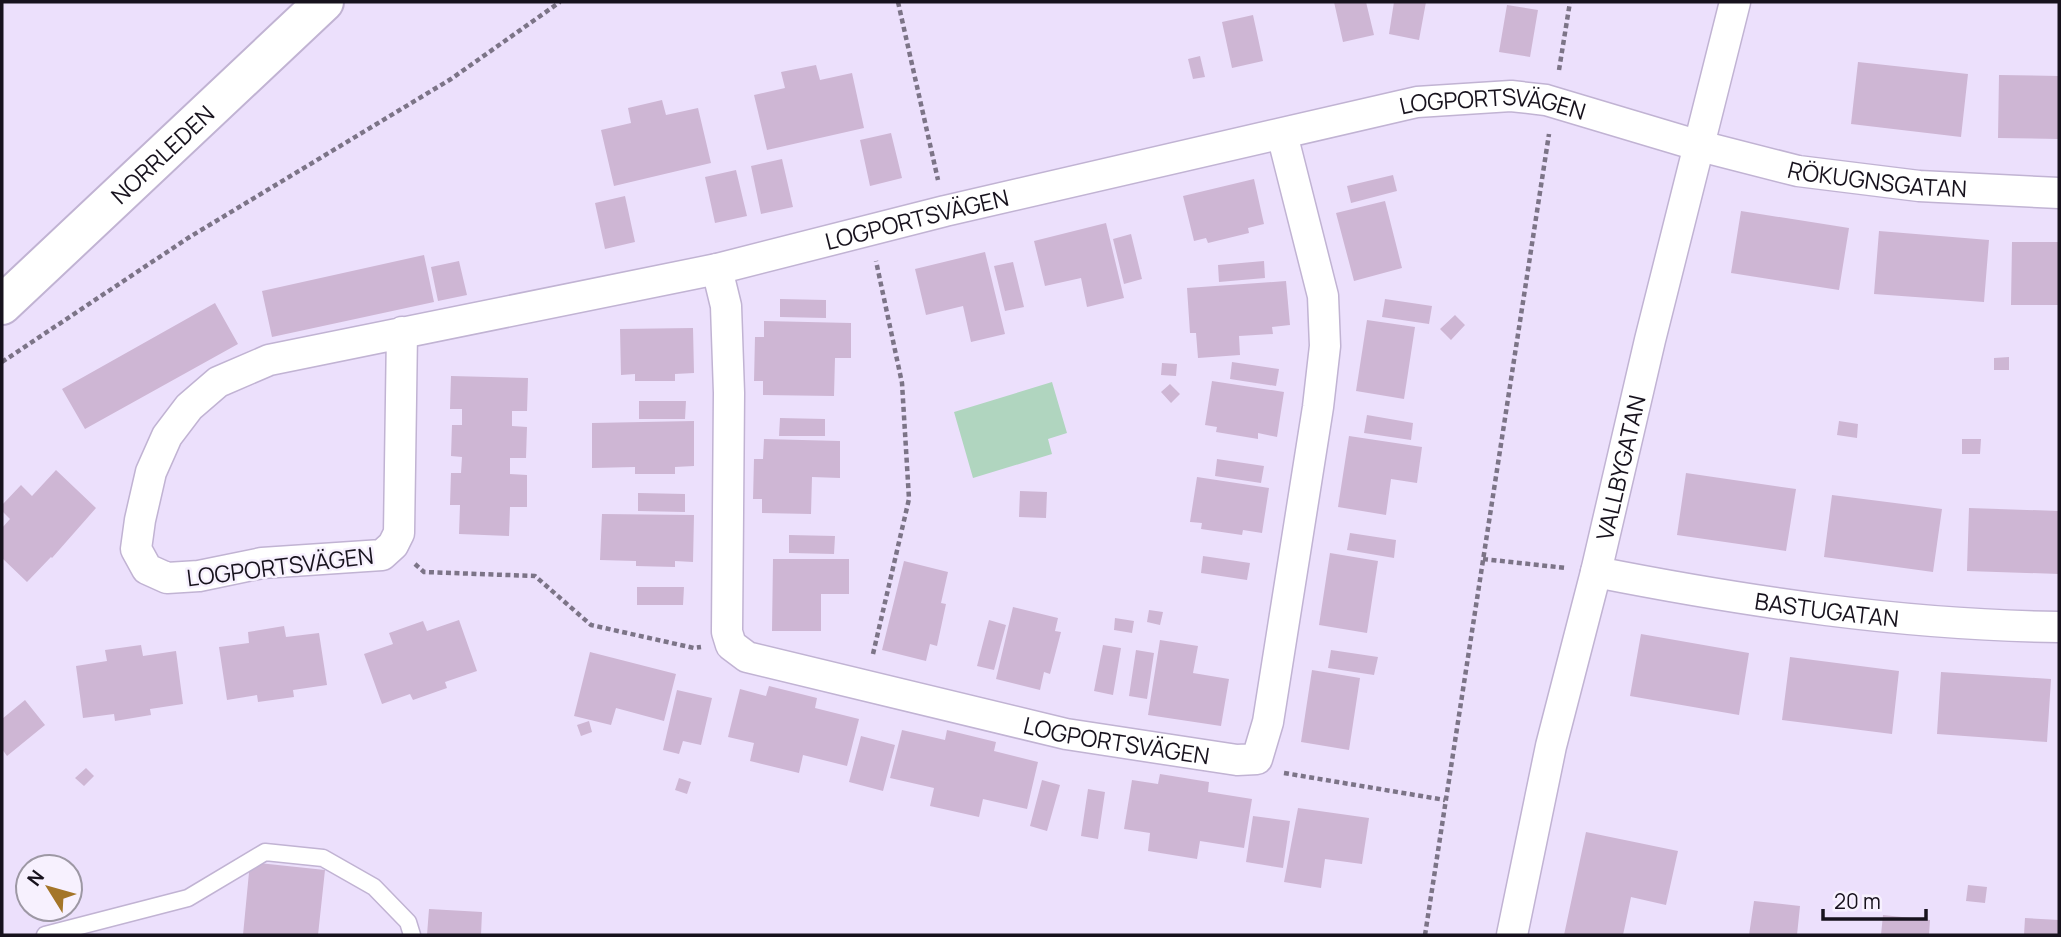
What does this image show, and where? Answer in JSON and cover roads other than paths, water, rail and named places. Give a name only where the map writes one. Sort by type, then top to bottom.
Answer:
[{"type":"main road","name":"NORRLEDEN","points":[[2,305],[324,2]]},
{"type":"street","name":"VALLBYGATAN","points":[[1512,935],[1551,746],[1735,2]]},
{"type":"street","name":"LOGPORTSVÄGEN","points":[[402,332],[399,533],[393,545],[382,555],[262,563],[199,576],[167,578],[147,569],[136,550],[140,520],[151,472],[167,436],[189,407],[218,382],[270,360],[402,332],[717,269],[945,211],[1417,103],[1511,96],[1554,102],[1700,145]]},
{"type":"street","name":"LOGPORTSVÄGEN","points":[[717,269],[726,306],[729,474],[727,632],[731,645],[747,657],[1066,734],[1237,760],[1257,759],[1268,722],[1318,407],[1325,345],[1322,296],[1282,134]]},
{"type":"street","name":"RÖKUGNSGATAN","points":[[1700,145],[1798,171],[1919,186],[2059,193]]},
{"type":"street","name":"BASTUGATAN","points":[[1596,572],[1703,593],[1905,618],[2015,626],[2059,626]]},
{"type":"lane","points":[[45,935],[188,898],[265,852],[323,858],[364,881],[374,887],[408,922],[412,935]]}]
